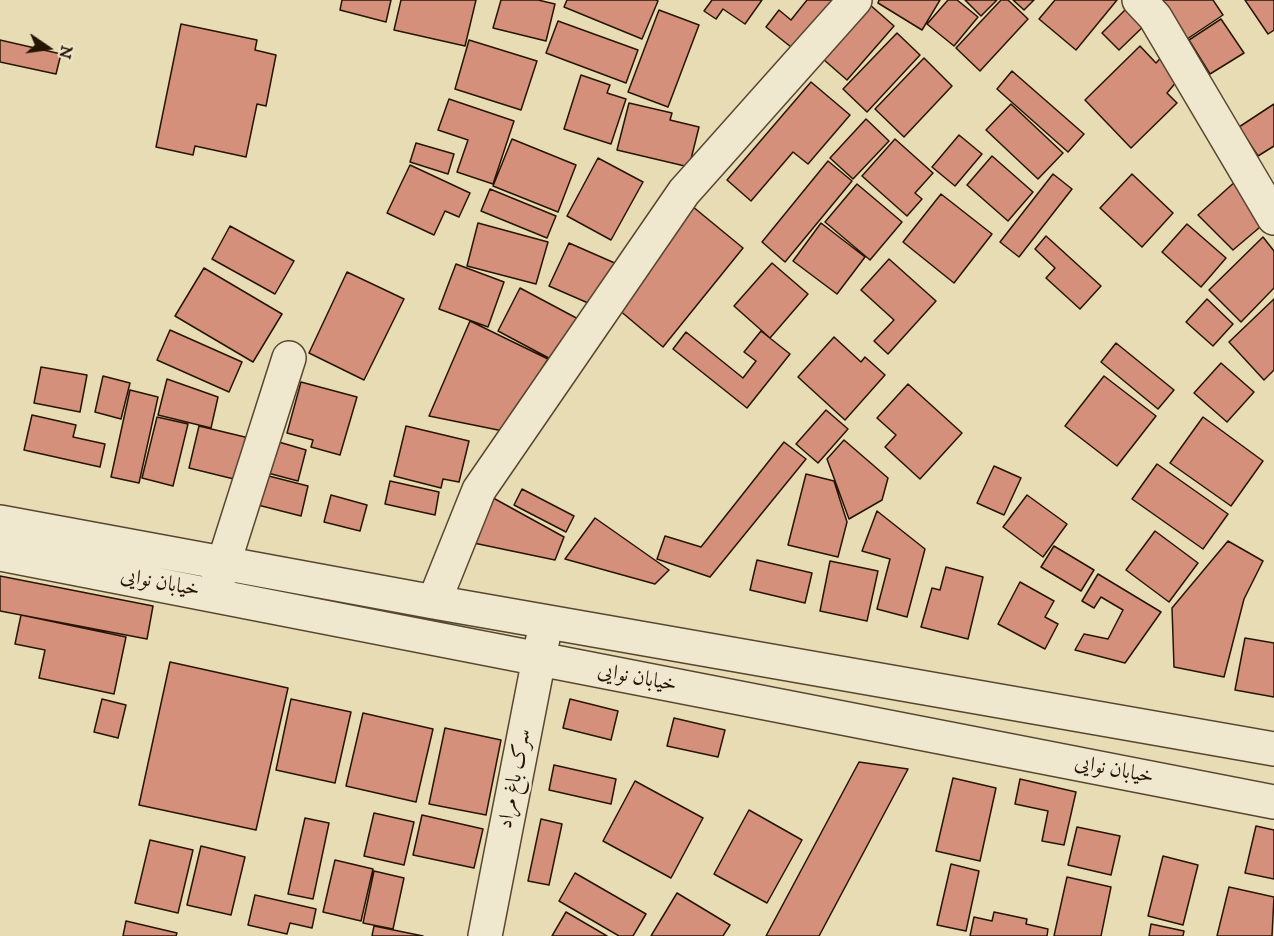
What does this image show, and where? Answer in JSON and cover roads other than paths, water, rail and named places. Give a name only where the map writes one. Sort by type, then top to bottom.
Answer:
[{"type":"street","points":[[434,602],[479,490],[678,202],[855,0]]},
{"type":"street","points":[[1139,0],[1155,17],[1274,218]]},
{"type":"street","points":[[214,595],[289,358]]},
{"type":"street","name":"خیابان نوایی","points":[[0,522],[546,622],[1274,749]]},
{"type":"street","name":"خیابان نوایی","points":[[0,554],[1274,802]]},
{"type":"street","name":"سرک باغ مراد","points":[[485,936],[546,622]]}]
